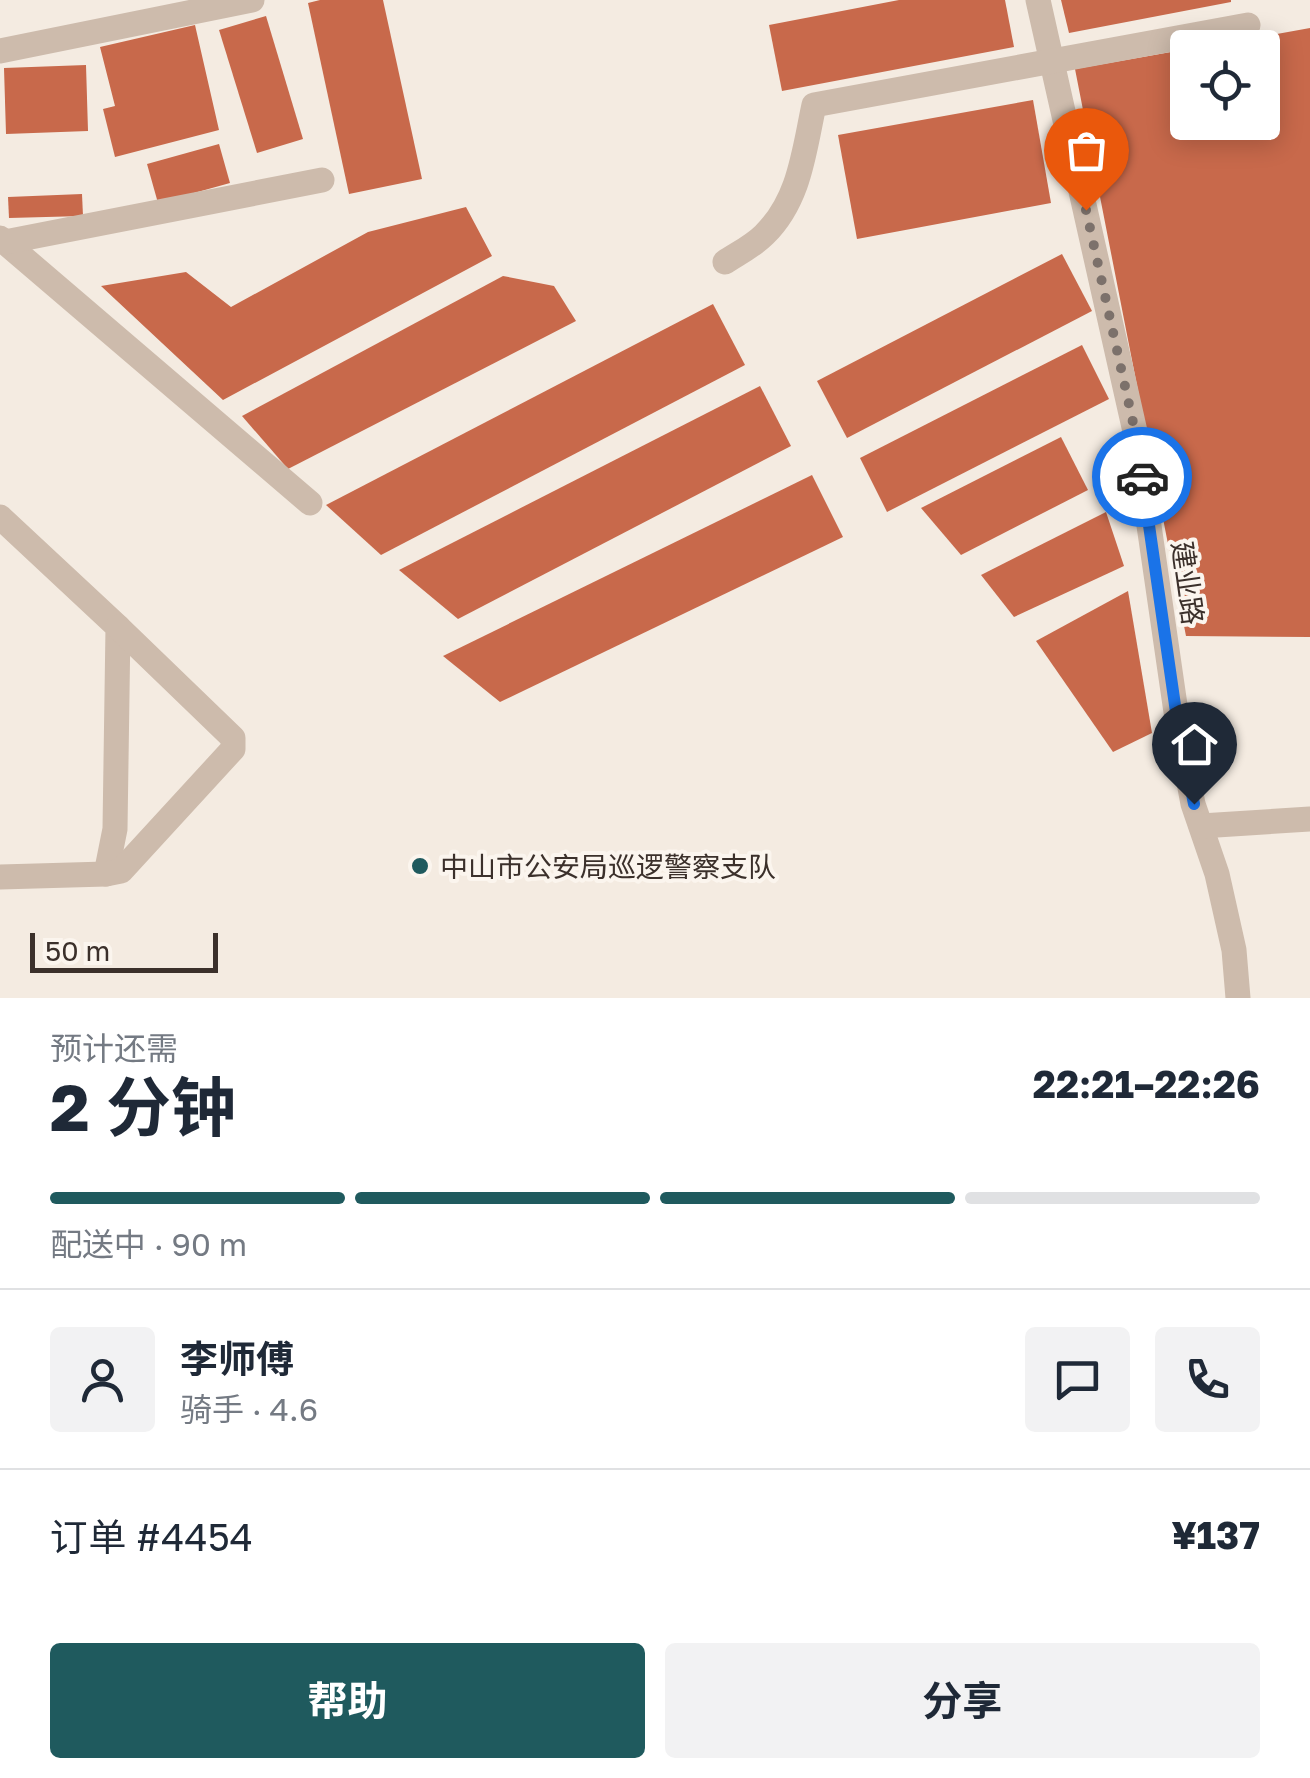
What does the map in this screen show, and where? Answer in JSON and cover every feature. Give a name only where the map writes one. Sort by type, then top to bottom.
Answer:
[{"type":"street","points":[[0,52],[252,0]]},
{"type":"street","name":"建业路","points":[[1038,0],[1136,436],[1176,712],[1194,804],[1217,874],[1234,950],[1238,998]]},
{"type":"street","points":[[724,262],[762,238],[783,214],[801,170],[814,104],[1248,25]]},
{"type":"street","points":[[2,240],[322,180]]},
{"type":"street","points":[[2,240],[310,502]]},
{"type":"street","points":[[0,517],[233,738],[233,750],[121,871],[0,877]]},
{"type":"street","points":[[106,874],[115,829],[118,626]]},
{"type":"street","points":[[1201,826],[1310,819]]},
{"type":"building","points":[[383,0],[422,179],[349,194],[308,3]]},
{"type":"building","points":[[899,0],[1005,0],[1014,47],[782,91],[769,25]]},
{"type":"building","points":[[1061,0],[1231,0],[1231,2],[1069,33]]},
{"type":"building","points":[[266,16],[303,139],[257,153],[219,30]]},
{"type":"building","points":[[195,25],[219,130],[115,157],[103,109],[115,106],[100,47]]},
{"type":"building","points":[[1310,28],[1310,637],[1186,636],[1075,69],[1170,52],[1170,140],[1280,140],[1280,33]]},
{"type":"building","points":[[86,65],[88,131],[6,134],[4,68]]},
{"type":"building","points":[[1033,100],[1051,203],[857,239],[838,135]]},
{"type":"building","points":[[219,144],[230,183],[158,203],[147,164]]},
{"type":"building","points":[[82,194],[83,216],[9,218],[8,197]]},
{"type":"building","points":[[466,207],[492,256],[223,400],[101,286],[186,272],[231,307],[368,232]]},
{"type":"building","points":[[1062,254],[1092,311],[847,438],[817,381]]},
{"type":"building","points":[[503,276],[554,286],[576,321],[288,469],[242,416]]},
{"type":"building","points":[[713,304],[745,365],[381,555],[326,505]]},
{"type":"building","points":[[1082,345],[1109,399],[887,512],[860,458]]},
{"type":"building","points":[[760,386],[791,446],[458,619],[399,570]]},
{"type":"building","points":[[1061,437],[1088,490],[961,555],[921,508]]},
{"type":"building","points":[[812,475],[843,537],[500,702],[443,656]]},
{"type":"building","points":[[1106,512],[1124,566],[1014,617],[981,575]]},
{"type":"building","points":[[1128,591],[1152,733],[1113,752],[1036,641]]},
{"type":"way so far","points":[[1086,210],[1142,477]]},
{"type":"place","name":"中山市公安局巡逻警察支队","points":[[420,866]]},
{"type":"route","points":[[1142,477],[1176,712],[1194,804]]}]
